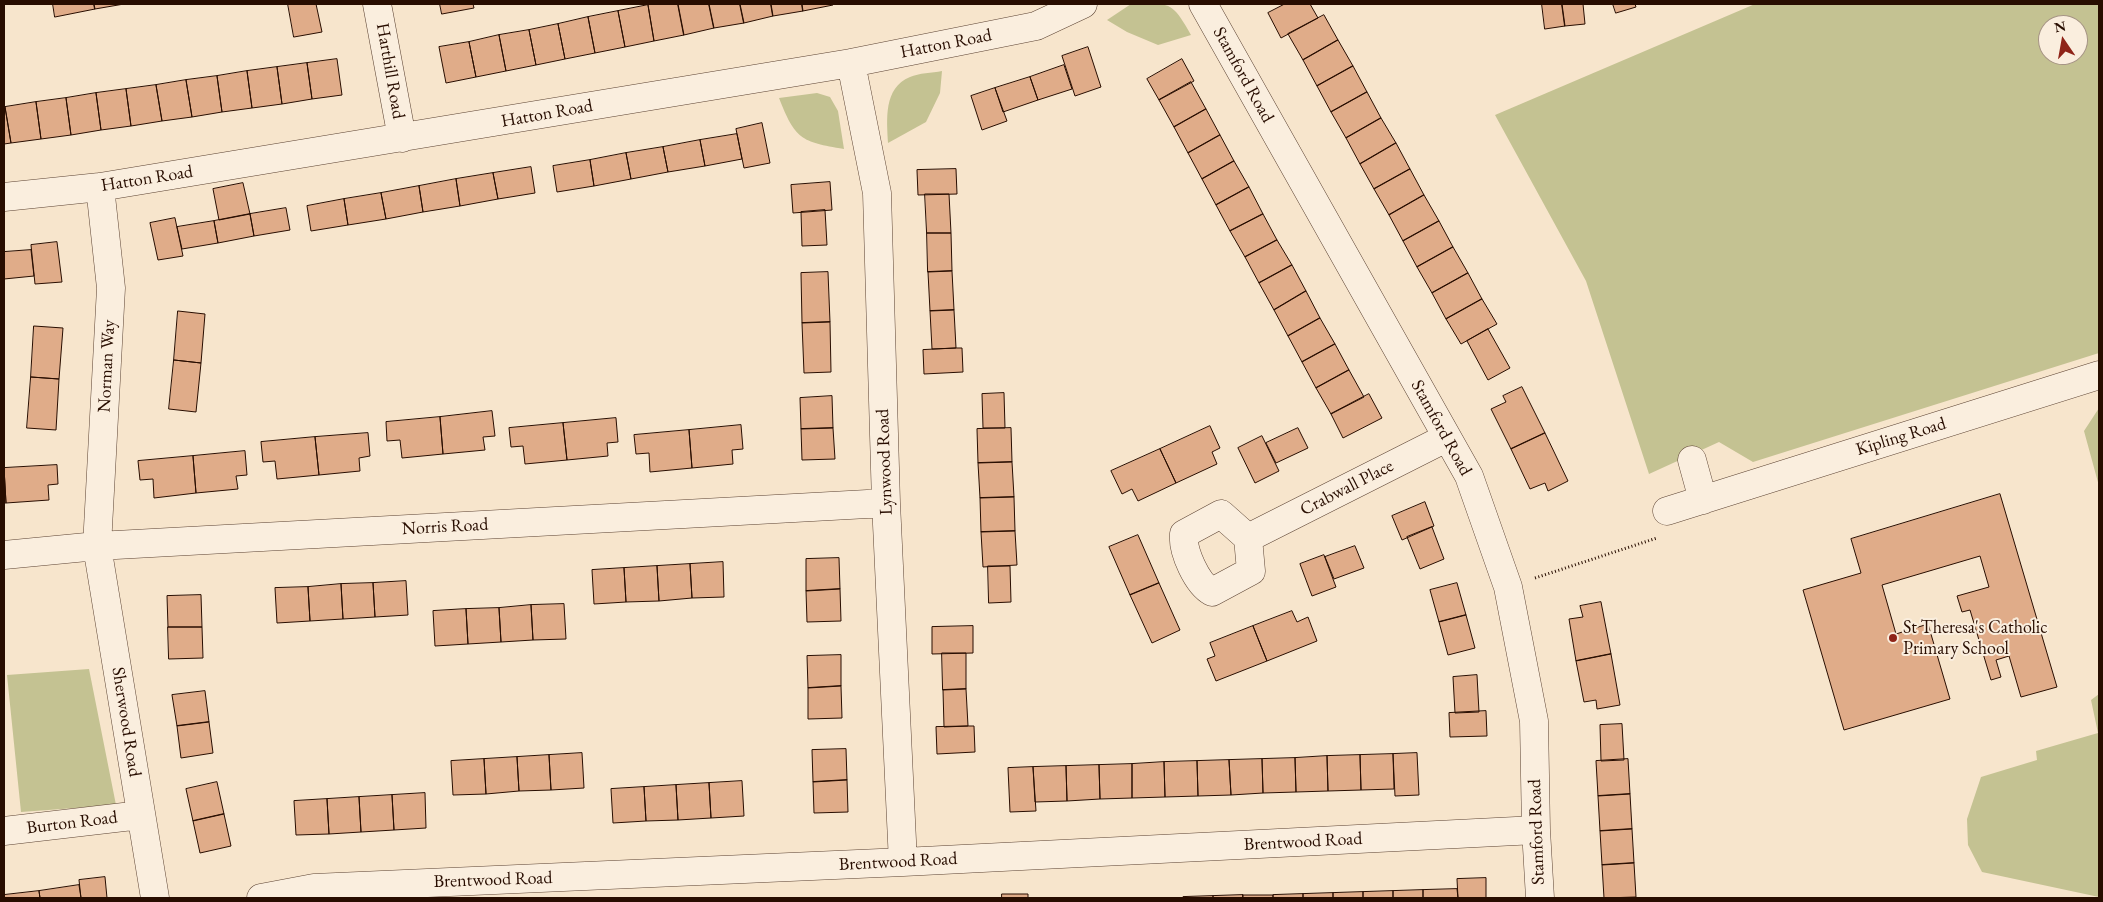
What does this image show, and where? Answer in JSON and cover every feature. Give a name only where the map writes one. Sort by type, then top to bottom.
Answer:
[{"type":"street","name":"Harthill Road","points":[[377,4],[402,138]]},
{"type":"street","name":"Hatton Road","points":[[4,196],[100,187],[851,63],[1036,26],[1083,4]]},
{"type":"street","name":"Stamford Road","points":[[1203,4],[1469,476],[1508,587],[1534,721],[1536,830],[1540,898]]},
{"type":"street","name":"Lynwood Road","points":[[851,63],[877,192],[886,503],[903,862]]},
{"type":"street","name":"Norman Way","points":[[97,546],[111,288],[100,187]]},
{"type":"street","name":"Kipling Road","points":[[1667,511],[2099,375]]},
{"type":"street","name":"Crabwall Place","points":[[1248,538],[1446,438]]},
{"type":"street","points":[[1692,460],[1703,500]]},
{"type":"street","name":"Norris Road","points":[[4,555],[97,546],[886,503]]},
{"type":"street","name":"Sherwood Road","points":[[97,546],[155,898]]},
{"type":"street","name":"Burton Road","points":[[4,831],[141,815]]},
{"type":"street","name":"Brentwood Road","points":[[261,898],[314,888],[903,862],[1536,830]]},
{"type":"path","points":[[1508,587],[1653,540],[1668,532],[1667,511]]},
{"type":"shaded area","points":[[1131,4],[1168,6],[1179,15],[1191,35],[1158,45],[1127,32],[1107,20]]},
{"type":"shaded area","points":[[1755,4],[2099,4],[2099,353],[1753,462],[1719,442],[1649,474],[1586,281],[1495,115]]},
{"type":"shaded area","points":[[942,71],[940,93],[926,122],[888,143],[888,106],[895,89],[901,82],[910,77]]},
{"type":"shaded area","points":[[817,93],[830,97],[838,111],[844,149],[818,144],[801,136],[790,122],[779,98]]},
{"type":"shaded area","points":[[2099,408],[2099,486],[2084,431]]},
{"type":"shaded area","points":[[89,669],[116,805],[21,812],[7,675]]},
{"type":"shaded area","points":[[2099,694],[2099,897],[1982,872],[1968,845],[1967,819],[1981,777],[2037,760],[2036,751],[2098,733],[2091,700]]},
{"type":"building","points":[[53,4],[94,4],[95,9],[55,17]]},
{"type":"building","points":[[94,4],[124,4],[95,9]]},
{"type":"building","points":[[288,4],[316,4],[322,32],[294,37]]},
{"type":"building","points":[[440,4],[473,4],[474,8],[442,14]]},
{"type":"building","points":[[678,4],[684,35],[654,41],[648,5]]},
{"type":"building","points":[[678,4],[709,4],[714,28],[684,35]]},
{"type":"building","points":[[709,4],[740,4],[744,23],[714,28]]},
{"type":"building","points":[[740,4],[771,4],[773,16],[744,23]]},
{"type":"building","points":[[771,4],[802,4],[803,11],[773,16]]},
{"type":"building","points":[[802,4],[833,4],[833,5],[803,11]]},
{"type":"building","points":[[1285,4],[1310,4],[1318,18],[1281,38],[1268,13]]},
{"type":"building","points":[[1542,4],[1562,4],[1565,26],[1545,29]]},
{"type":"building","points":[[1562,4],[1583,4],[1585,24],[1565,26]]},
{"type":"building","points":[[1613,4],[1635,4],[1636,7],[1616,13]]},
{"type":"building","points":[[648,5],[654,41],[625,47],[618,11]]},
{"type":"building","points":[[618,11],[625,47],[595,53],[588,17]]},
{"type":"building","points":[[1324,15],[1338,40],[1303,60],[1288,34]]},
{"type":"building","points":[[588,17],[595,53],[565,59],[558,24]]},
{"type":"building","points":[[558,24],[565,59],[536,65],[529,30]]},
{"type":"building","points":[[529,30],[536,65],[506,71],[499,35]]},
{"type":"building","points":[[499,35],[506,71],[476,77],[469,42]]},
{"type":"building","points":[[1338,40],[1353,66],[1317,86],[1303,60]]},
{"type":"building","points":[[469,42],[476,77],[446,83],[439,47]]},
{"type":"building","points":[[1088,47],[1101,87],[1075,96],[1062,56]]},
{"type":"building","points":[[337,59],[342,95],[312,99],[307,63]]},
{"type":"building","points":[[1182,59],[1194,81],[1159,100],[1147,79]]},
{"type":"building","points":[[307,63],[312,99],[282,104],[277,67]]},
{"type":"building","points":[[1064,65],[1072,89],[1038,100],[1030,77]]},
{"type":"building","points":[[1353,66],[1367,92],[1331,112],[1317,86]]},
{"type":"building","points":[[277,67],[282,104],[252,108],[247,71]]},
{"type":"building","points":[[247,71],[252,108],[222,112],[217,76]]},
{"type":"building","points":[[217,76],[222,112],[192,117],[186,80]]},
{"type":"building","points":[[1030,77],[1038,100],[1003,112],[995,88]]},
{"type":"building","points":[[186,80],[192,117],[162,121],[156,85]]},
{"type":"building","points":[[1191,82],[1206,109],[1174,127],[1159,100]]},
{"type":"building","points":[[156,85],[162,121],[131,126],[126,89]]},
{"type":"building","points":[[995,88],[1007,121],[982,130],[971,96]]},
{"type":"building","points":[[126,89],[131,126],[101,130],[96,93]]},
{"type":"building","points":[[1367,92],[1381,118],[1346,138],[1331,112]]},
{"type":"building","points":[[96,93],[101,130],[71,135],[66,98]]},
{"type":"building","points":[[66,98],[71,135],[41,139],[36,102]]},
{"type":"building","points":[[36,102],[41,139],[11,143],[5,107]]},
{"type":"building","points":[[4,108],[11,143],[4,144]]},
{"type":"building","points":[[1206,109],[1220,135],[1188,153],[1174,127]]},
{"type":"building","points":[[1381,118],[1396,143],[1360,164],[1346,138]]},
{"type":"building","points":[[762,123],[770,163],[744,168],[736,129]]},
{"type":"building","points":[[737,134],[742,159],[705,166],[700,140]]},
{"type":"building","points":[[1220,135],[1234,161],[1202,179],[1188,153]]},
{"type":"building","points":[[700,140],[705,166],[668,172],[663,147]]},
{"type":"building","points":[[1396,143],[1410,169],[1374,189],[1360,164]]},
{"type":"building","points":[[663,147],[668,172],[631,179],[626,153]]},
{"type":"building","points":[[626,153],[631,179],[594,186],[590,160]]},
{"type":"building","points":[[590,160],[594,186],[557,192],[553,166]]},
{"type":"building","points":[[1234,161],[1249,187],[1216,205],[1202,179]]},
{"type":"building","points":[[531,167],[535,193],[498,199],[493,173]]},
{"type":"building","points":[[956,169],[957,194],[918,195],[917,170]]},
{"type":"building","points":[[1410,169],[1424,195],[1389,215],[1374,189]]},
{"type":"building","points":[[493,173],[498,199],[460,206],[456,179]]},
{"type":"building","points":[[456,179],[460,206],[423,212],[419,186]]},
{"type":"building","points":[[830,182],[832,210],[793,213],[791,185]]},
{"type":"building","points":[[243,183],[250,214],[219,220],[213,189]]},
{"type":"building","points":[[419,186],[423,212],[386,219],[381,193]]},
{"type":"building","points":[[1249,187],[1263,214],[1230,231],[1216,205]]},
{"type":"building","points":[[381,193],[386,219],[348,225],[344,199]]},
{"type":"building","points":[[925,194],[949,194],[951,233],[927,233]]},
{"type":"building","points":[[1424,195],[1439,221],[1403,241],[1389,215]]},
{"type":"building","points":[[344,199],[348,225],[311,231],[307,206]]},
{"type":"building","points":[[286,208],[290,230],[254,236],[250,214]]},
{"type":"building","points":[[825,210],[827,245],[802,246],[801,212]]},
{"type":"building","points":[[250,214],[254,236],[218,243],[214,221]]},
{"type":"building","points":[[1263,214],[1277,240],[1245,257],[1230,231]]},
{"type":"building","points":[[175,218],[183,256],[158,260],[150,223]]},
{"type":"building","points":[[214,221],[218,243],[182,249],[177,227]]},
{"type":"building","points":[[1439,221],[1453,247],[1417,267],[1403,241]]},
{"type":"building","points":[[927,233],[951,233],[952,271],[928,272]]},
{"type":"building","points":[[1277,240],[1292,265],[1259,283],[1245,257]]},
{"type":"building","points":[[57,242],[62,282],[35,284],[31,245]]},
{"type":"building","points":[[1453,247],[1468,273],[1432,293],[1417,267]]},
{"type":"building","points":[[31,250],[34,276],[4,279],[4,252]]},
{"type":"building","points":[[1292,265],[1306,291],[1274,310],[1259,283]]},
{"type":"building","points":[[952,271],[954,310],[930,311],[928,272]]},
{"type":"building","points":[[828,272],[830,322],[802,323],[801,273]]},
{"type":"building","points":[[1468,273],[1482,299],[1446,319],[1432,293]]},
{"type":"building","points":[[1306,291],[1320,318],[1288,336],[1274,310]]},
{"type":"building","points":[[1482,299],[1497,324],[1461,344],[1446,319]]},
{"type":"building","points":[[954,310],[956,348],[932,349],[930,311]]},
{"type":"building","points":[[178,311],[205,314],[201,363],[174,360]]},
{"type":"building","points":[[1320,318],[1335,344],[1302,362],[1288,336]]},
{"type":"building","points":[[830,322],[831,372],[804,373],[802,323]]},
{"type":"building","points":[[34,326],[63,328],[59,379],[31,377]]},
{"type":"building","points":[[1488,329],[1510,368],[1488,380],[1467,341]]},
{"type":"building","points":[[1335,344],[1349,370],[1316,388],[1302,362]]},
{"type":"building","points":[[962,348],[963,372],[924,374],[923,350]]},
{"type":"building","points":[[174,360],[201,363],[196,412],[169,409]]},
{"type":"building","points":[[1349,370],[1364,397],[1331,414],[1316,388]]},
{"type":"building","points":[[31,377],[59,379],[56,430],[27,428]]},
{"type":"building","points":[[1522,387],[1545,433],[1511,449],[1491,409],[1506,402],[1503,396]]},
{"type":"building","points":[[1004,393],[1005,428],[983,428],[982,394]]},
{"type":"building","points":[[1369,394],[1382,418],[1343,438],[1331,414]]},
{"type":"building","points":[[832,396],[833,428],[801,429],[800,398]]},
{"type":"building","points":[[492,411],[495,436],[483,437],[485,450],[443,454],[440,417]]},
{"type":"building","points":[[440,417],[443,454],[402,458],[400,440],[387,441],[386,422]]},
{"type":"building","points":[[616,418],[618,442],[607,443],[608,456],[567,460],[563,423]]},
{"type":"building","points":[[563,423],[567,460],[525,464],[523,446],[511,447],[509,428]]},
{"type":"building","points":[[741,425],[743,449],[732,450],[733,464],[692,468],[689,430]]},
{"type":"building","points":[[1210,426],[1220,448],[1212,452],[1217,464],[1176,483],[1160,449]]},
{"type":"building","points":[[833,428],[835,459],[802,460],[801,429]]},
{"type":"building","points":[[1011,428],[1012,462],[978,463],[977,429]]},
{"type":"building","points":[[1298,428],[1308,448],[1276,463],[1266,443]]},
{"type":"building","points":[[689,430],[692,468],[650,472],[649,453],[636,454],[634,435]]},
{"type":"building","points":[[368,433],[370,456],[359,458],[360,471],[319,475],[315,437]]},
{"type":"building","points":[[1545,433],[1568,481],[1548,491],[1545,483],[1530,489],[1511,449]]},
{"type":"building","points":[[1262,436],[1279,471],[1255,483],[1238,448]]},
{"type":"building","points":[[315,437],[319,475],[277,479],[275,461],[263,462],[261,442]]},
{"type":"building","points":[[1160,449],[1176,483],[1138,501],[1132,489],[1122,494],[1111,471]]},
{"type":"building","points":[[245,451],[247,475],[236,476],[238,489],[196,493],[193,456]]},
{"type":"building","points":[[193,456],[196,493],[154,498],[153,479],[140,480],[138,461]]},
{"type":"building","points":[[1012,462],[1014,497],[980,498],[978,463]]},
{"type":"building","points":[[57,465],[58,484],[48,485],[49,500],[6,503],[4,468]]},
{"type":"building","points":[[4,468],[6,503],[4,503]]},
{"type":"building","points":[[2000,494],[2057,687],[2021,697],[2009,656],[1996,660],[2001,677],[1991,680],[1970,610],[1962,612],[1957,596],[1989,587],[1980,556],[1882,585],[1896,634],[1928,624],[1950,699],[1844,730],[1803,590],[1861,573],[1851,539]]},
{"type":"building","points":[[1014,497],[1015,531],[981,532],[980,498]]},
{"type":"building","points":[[1425,502],[1434,526],[1402,540],[1392,516]]},
{"type":"building","points":[[1432,527],[1444,559],[1420,569],[1407,537]]},
{"type":"building","points":[[1015,531],[1017,565],[983,567],[981,532]]},
{"type":"building","points":[[1138,535],[1159,583],[1130,595],[1109,547]]},
{"type":"building","points":[[1355,546],[1364,568],[1334,579],[1325,557]]},
{"type":"building","points":[[1324,555],[1336,587],[1312,596],[1300,564]]},
{"type":"building","points":[[839,558],[840,589],[806,591],[806,559]]},
{"type":"building","points":[[723,562],[724,597],[692,598],[690,564]]},
{"type":"building","points":[[690,564],[692,598],[659,601],[657,566]]},
{"type":"building","points":[[657,566],[659,601],[626,602],[624,568]]},
{"type":"building","points":[[988,566],[1010,566],[1011,602],[989,603]]},
{"type":"building","points":[[624,568],[626,602],[594,604],[592,570]]},
{"type":"building","points":[[406,581],[408,615],[375,617],[373,583]]},
{"type":"building","points":[[373,583],[375,617],[343,619],[341,584]]},
{"type":"building","points":[[1159,583],[1180,630],[1152,643],[1130,595]]},
{"type":"building","points":[[1457,583],[1466,615],[1439,622],[1430,590]]},
{"type":"building","points":[[341,584],[343,619],[310,621],[308,587]]},
{"type":"building","points":[[308,587],[310,621],[277,623],[275,588]]},
{"type":"building","points":[[840,589],[841,621],[807,622],[806,591]]},
{"type":"building","points":[[201,595],[202,627],[168,627],[167,596]]},
{"type":"building","points":[[1601,602],[1611,654],[1576,661],[1569,619],[1583,617],[1580,606]]},
{"type":"building","points":[[564,604],[566,639],[533,640],[531,605]]},
{"type":"building","points":[[531,605],[533,640],[501,642],[499,608]]},
{"type":"building","points":[[499,608],[501,642],[468,644],[466,609]]},
{"type":"building","points":[[466,609],[468,644],[435,646],[433,611]]},
{"type":"building","points":[[1292,611],[1297,622],[1308,617],[1317,641],[1267,661],[1253,626]]},
{"type":"building","points":[[1466,615],[1475,648],[1448,655],[1439,622]]},
{"type":"building","points":[[973,626],[973,653],[932,654],[932,627]]},
{"type":"building","points":[[1253,626],[1267,661],[1216,681],[1207,659],[1215,656],[1210,643]]},
{"type":"building","points":[[168,627],[202,627],[203,658],[169,659]]},
{"type":"building","points":[[942,653],[966,653],[966,689],[943,690]]},
{"type":"building","points":[[1611,654],[1620,705],[1597,709],[1596,700],[1584,702],[1576,661]]},
{"type":"building","points":[[841,655],[841,686],[808,688],[807,656]]},
{"type":"building","points":[[1477,675],[1479,712],[1455,713],[1453,677]]},
{"type":"building","points":[[841,686],[842,718],[808,719],[808,688]]},
{"type":"building","points":[[966,689],[968,726],[944,727],[943,690]]},
{"type":"building","points":[[205,691],[209,722],[177,726],[172,695]]},
{"type":"building","points":[[1486,711],[1487,736],[1450,737],[1449,713]]},
{"type":"building","points":[[209,722],[213,753],[181,758],[177,726]]},
{"type":"building","points":[[1622,724],[1624,760],[1601,761],[1600,725]]},
{"type":"building","points":[[974,726],[975,752],[937,754],[936,727]]},
{"type":"building","points":[[846,749],[847,780],[813,782],[812,750]]},
{"type":"building","points":[[582,753],[584,788],[551,790],[549,755]]},
{"type":"building","points":[[1417,753],[1419,795],[1395,796],[1393,754]]},
{"type":"building","points":[[1393,754],[1394,789],[1361,790],[1360,755]]},
{"type":"building","points":[[549,755],[551,790],[519,791],[517,757]]},
{"type":"building","points":[[1360,755],[1361,790],[1328,791],[1327,756]]},
{"type":"building","points":[[1327,756],[1328,791],[1296,792],[1295,758]]},
{"type":"building","points":[[517,757],[519,791],[486,794],[484,759]]},
{"type":"building","points":[[1295,758],[1296,792],[1263,793],[1262,759]]},
{"type":"building","points":[[484,759],[486,794],[453,795],[451,761]]},
{"type":"building","points":[[1262,759],[1263,793],[1231,795],[1229,760]]},
{"type":"building","points":[[1628,759],[1630,794],[1598,796],[1596,761]]},
{"type":"building","points":[[1229,760],[1231,795],[1198,796],[1197,761]]},
{"type":"building","points":[[1197,761],[1198,796],[1165,797],[1164,762]]},
{"type":"building","points":[[1164,762],[1165,797],[1132,798],[1132,764]]},
{"type":"building","points":[[1132,764],[1132,798],[1100,799],[1099,765]]},
{"type":"building","points":[[1099,765],[1100,799],[1067,801],[1066,766]]},
{"type":"building","points":[[1066,766],[1067,801],[1035,802],[1033,767]]},
{"type":"building","points":[[1033,767],[1036,811],[1010,812],[1008,768]]},
{"type":"building","points":[[847,780],[848,812],[814,813],[813,782]]},
{"type":"building","points":[[742,781],[744,816],[711,818],[709,783]]},
{"type":"building","points":[[217,782],[224,814],[193,821],[186,789]]},
{"type":"building","points":[[709,783],[711,818],[678,820],[676,785]]},
{"type":"building","points":[[676,785],[678,820],[646,821],[644,787]]},
{"type":"building","points":[[644,787],[646,821],[613,823],[611,789]]},
{"type":"building","points":[[425,793],[426,828],[394,830],[392,795]]},
{"type":"building","points":[[1630,794],[1632,829],[1600,831],[1598,796]]},
{"type":"building","points":[[392,795],[394,830],[361,832],[359,797]]},
{"type":"building","points":[[359,797],[361,832],[329,834],[327,799]]},
{"type":"building","points":[[327,799],[329,834],[296,835],[294,801]]},
{"type":"building","points":[[224,814],[231,846],[200,853],[193,821]]},
{"type":"building","points":[[1632,829],[1634,863],[1602,865],[1600,831]]},
{"type":"building","points":[[1634,863],[1636,897],[1604,898],[1602,865]]},
{"type":"building","points":[[105,877],[107,898],[81,898],[79,880]]},
{"type":"building","points":[[1486,878],[1486,898],[1458,898],[1457,879]]},
{"type":"building","points":[[79,885],[81,898],[40,898],[39,891]]},
{"type":"building","points":[[1457,889],[1458,898],[1423,898],[1423,890]]},
{"type":"building","points":[[1423,890],[1423,898],[1393,898],[1393,891]]},
{"type":"building","points":[[39,891],[40,898],[4,898],[4,895]]},
{"type":"building","points":[[1393,891],[1393,898],[1363,898],[1363,892]]},
{"type":"building","points":[[1363,892],[1363,898],[1333,898],[1333,893]]},
{"type":"building","points":[[1333,893],[1333,898],[1303,898],[1303,894]]},
{"type":"building","points":[[1002,894],[1028,894],[1028,898],[1002,898]]},
{"type":"building","points":[[1303,894],[1303,898],[1273,898],[1273,895]]},
{"type":"building","points":[[1243,895],[1243,898],[1213,898],[1213,896]]},
{"type":"building","points":[[1243,895],[1273,895],[1273,898],[1243,898]]},
{"type":"building","points":[[1213,896],[1213,898],[1183,898],[1183,897]]},
{"type":"place","name":"St Theresa's Catholic Primary School","points":[[1893,638]]}]
